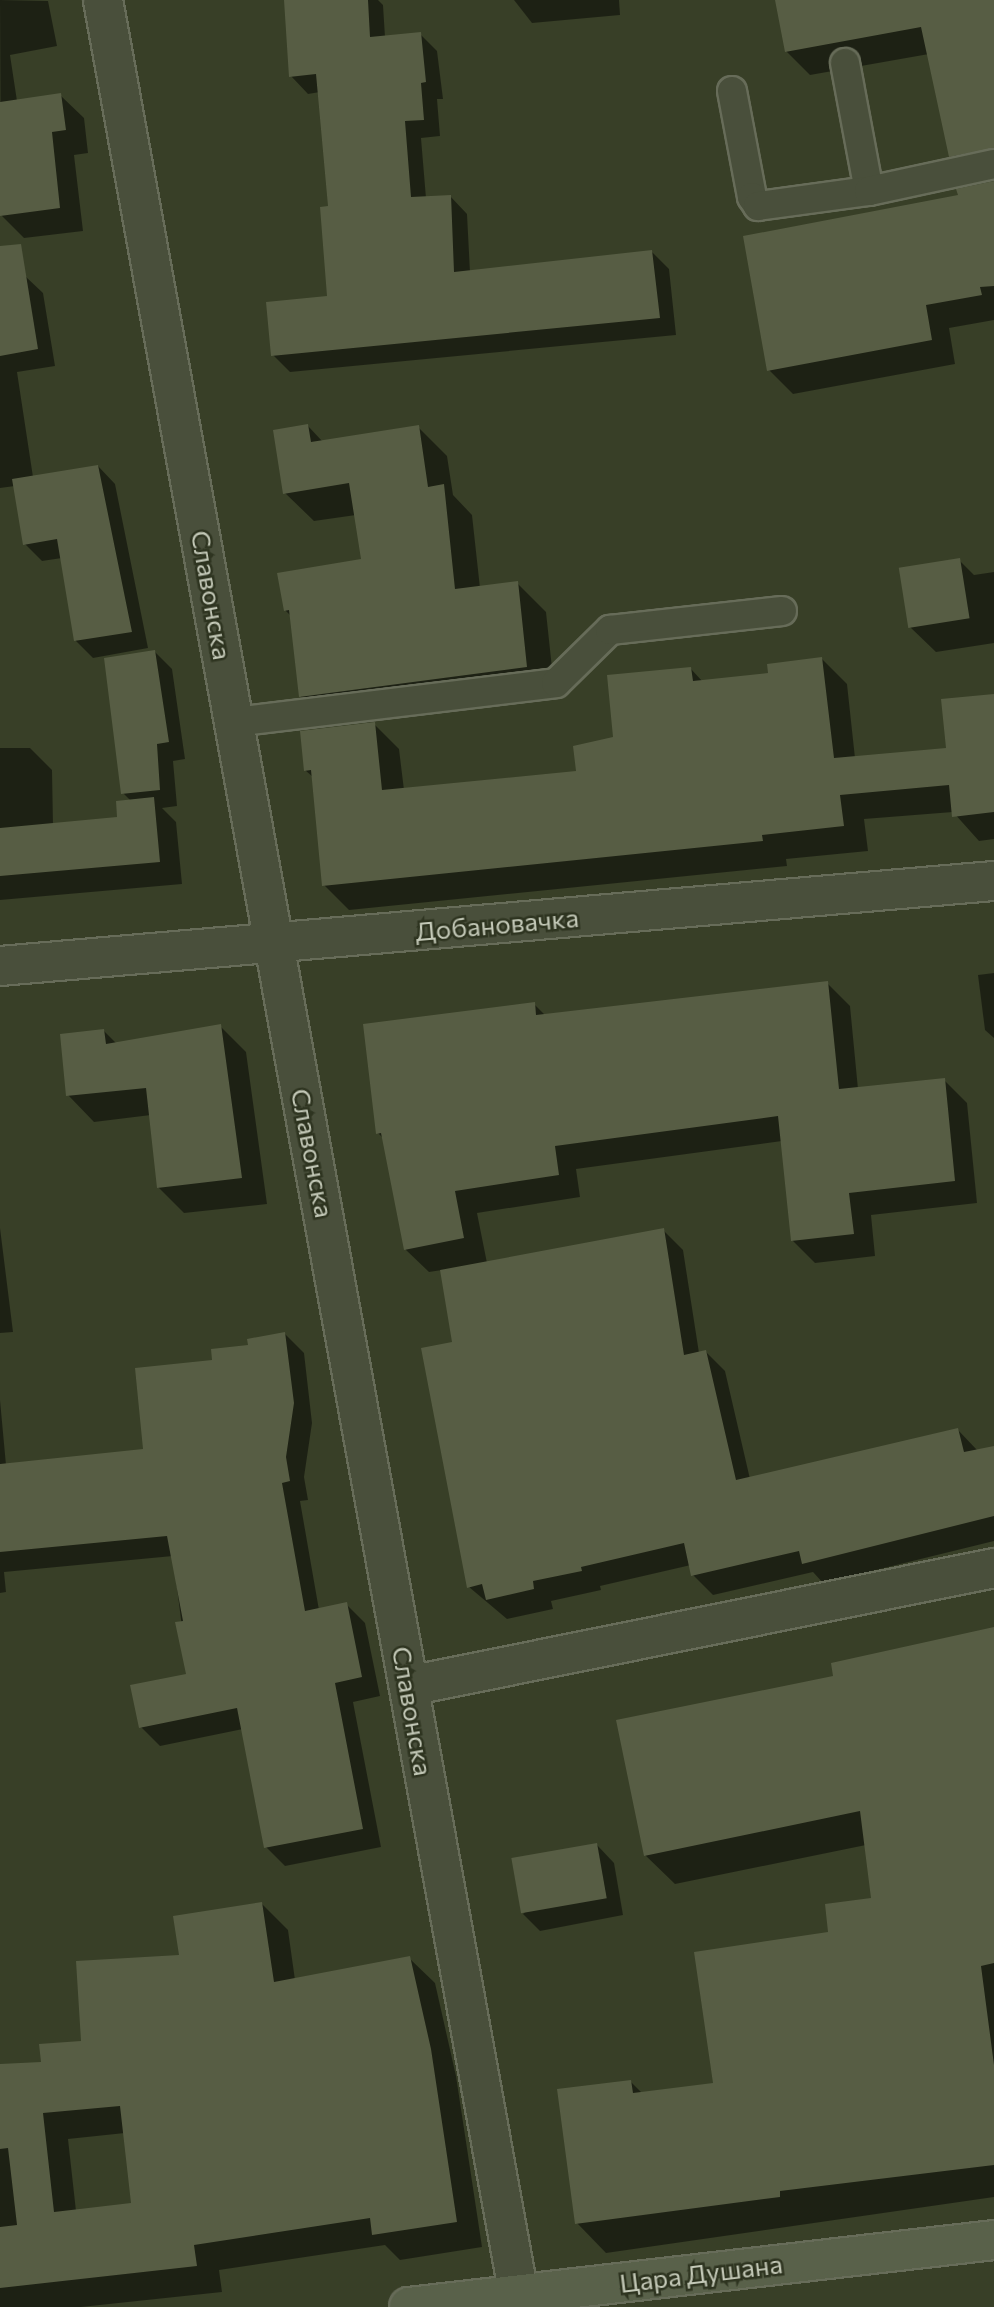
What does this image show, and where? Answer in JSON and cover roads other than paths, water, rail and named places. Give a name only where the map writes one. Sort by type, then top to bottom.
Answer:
[{"type":"main road","name":"Цара Душана","points":[[409,2307],[521,2302],[994,2240]]},
{"type":"street","name":"Славонска","points":[[103,0],[521,2302]]},
{"type":"street","name":"Добановачка","points":[[0,966],[275,945],[994,881]]},
{"type":"street","points":[[409,1686],[994,1568]]},
{"type":"lane","points":[[845,63],[869,191]]},
{"type":"lane","points":[[732,90],[752,197],[758,206],[869,191],[994,164]]},
{"type":"lane","points":[[235,722],[556,683],[611,631],[782,611]]}]
